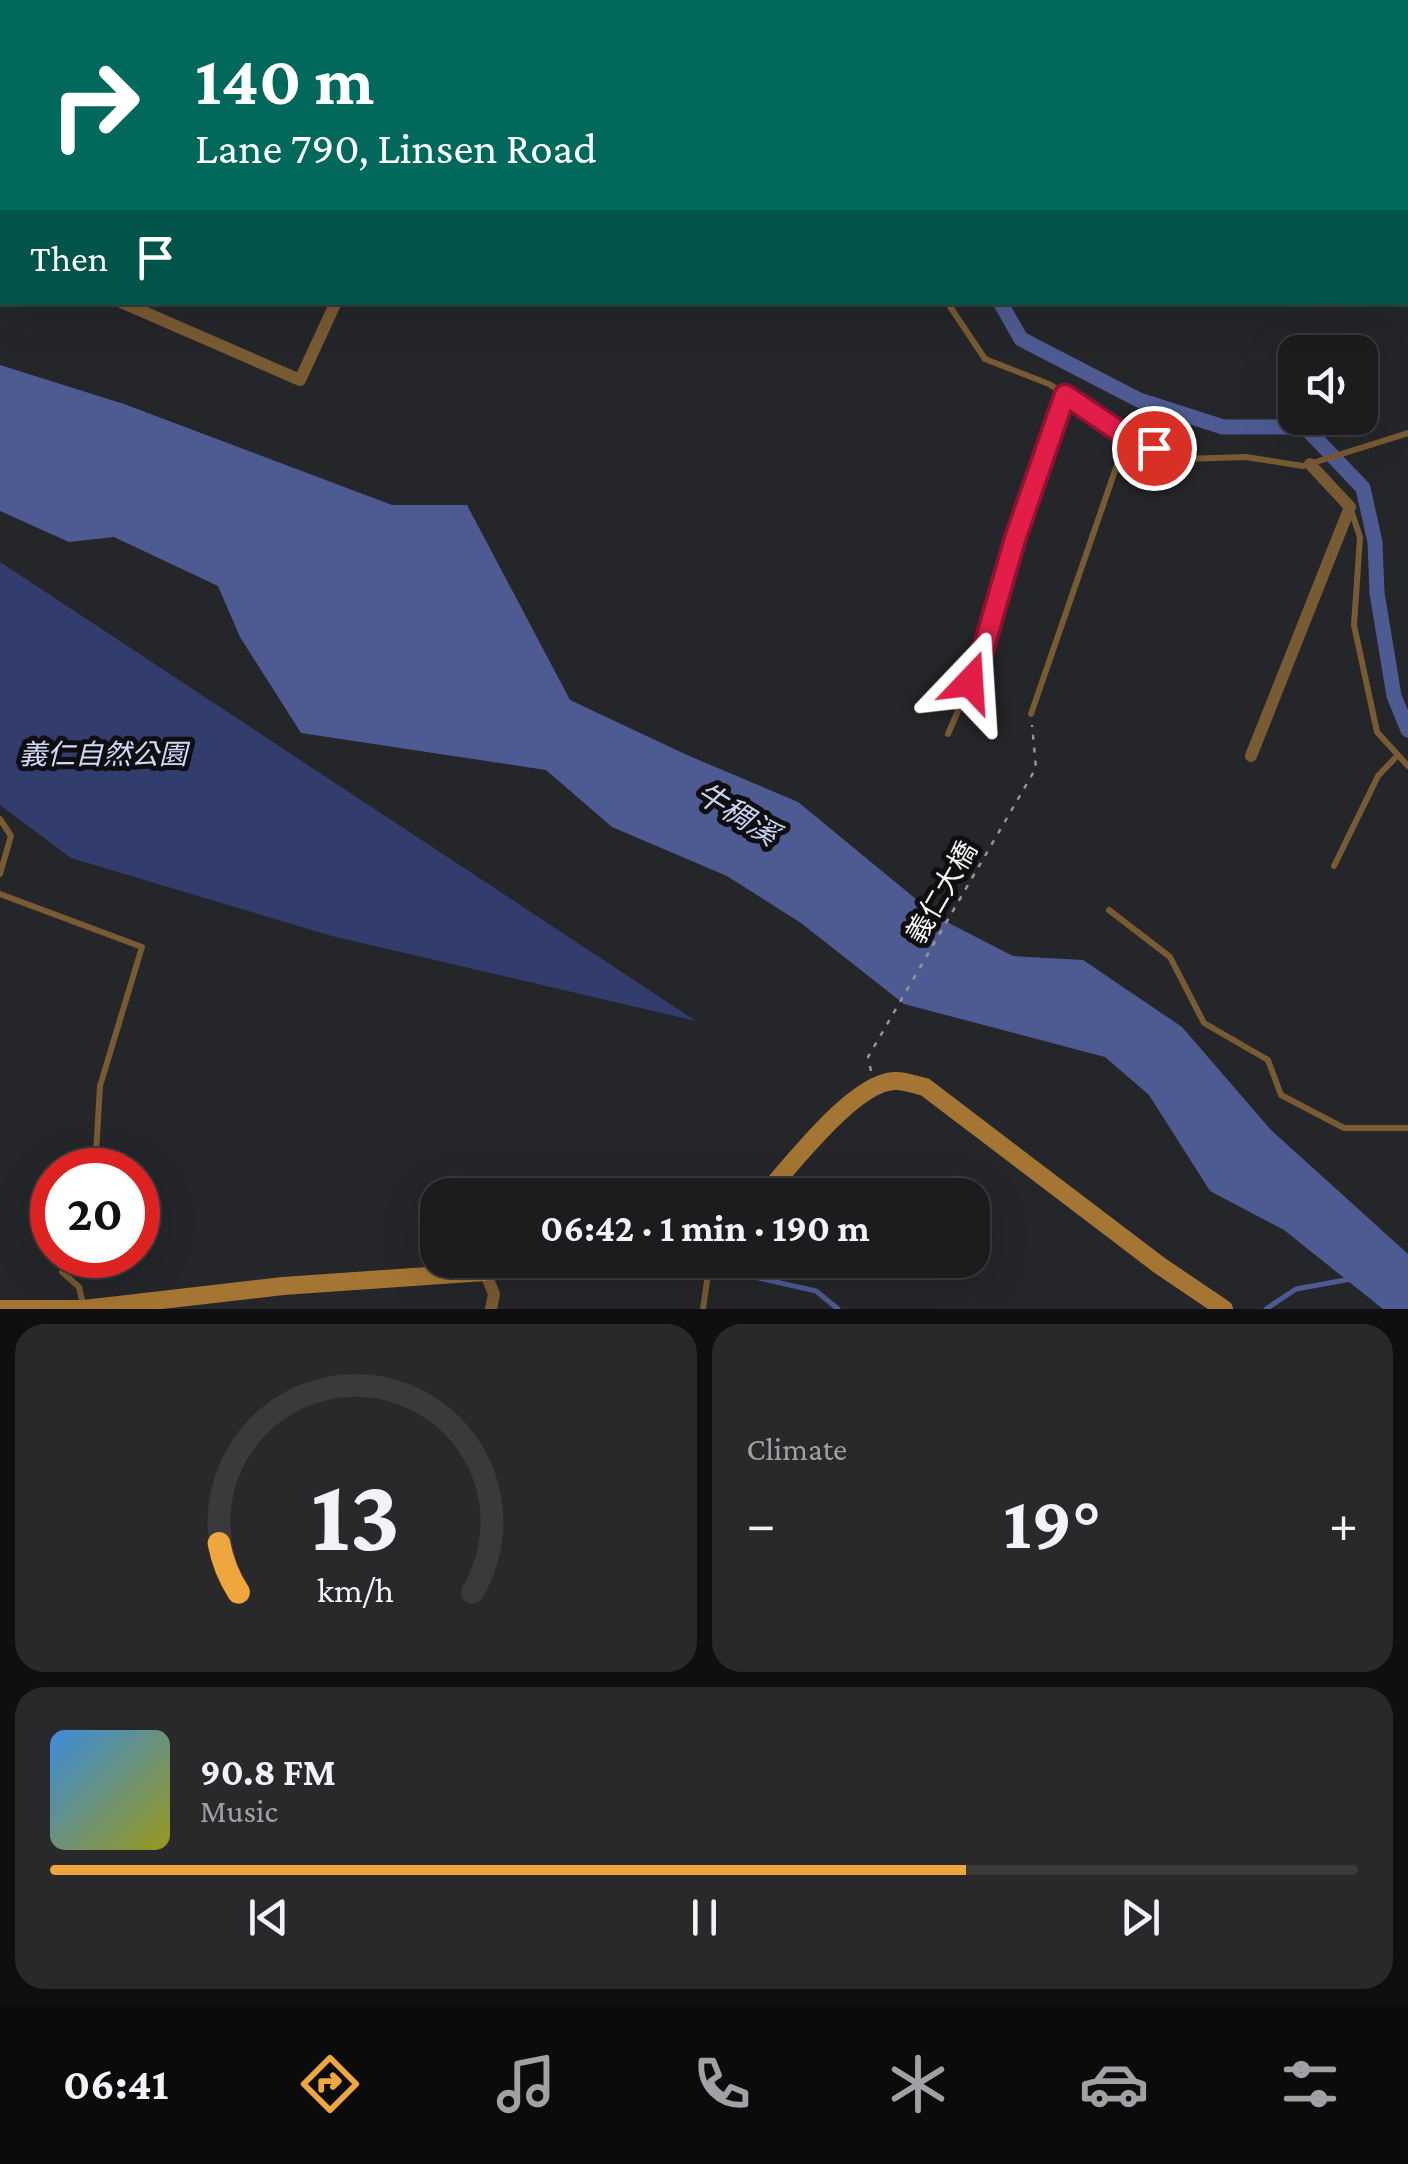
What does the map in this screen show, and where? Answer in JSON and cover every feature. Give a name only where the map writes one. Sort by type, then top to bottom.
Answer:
[{"type":"street","points":[[129,305],[300,380],[335,305]]},
{"type":"street","points":[[1251,756],[1350,507],[1310,464]]},
{"type":"street","points":[[780,1178],[853,1100],[894,1081],[926,1087],[1159,1265],[1224,1309]]},
{"type":"street","points":[[0,1308],[84,1309],[283,1286],[420,1277]]},
{"type":"street","points":[[487,1278],[494,1294],[490,1309]]},
{"type":"lane","points":[[950,305],[985,359],[1049,384],[1126,436],[1182,460],[1246,458],[1303,466],[1408,433]]},
{"type":"lane","points":[[948,734],[981,657],[1015,539],[1065,395]]},
{"type":"lane","points":[[1031,714],[1126,436]]},
{"type":"lane","points":[[1350,507],[1360,538],[1354,625],[1377,732],[1408,766]]},
{"type":"lane","points":[[1334,866],[1378,776],[1398,755]]},
{"type":"lane","points":[[0,819],[11,836],[0,874]]},
{"type":"lane","points":[[0,894],[142,947],[100,1086],[96,1148]]},
{"type":"lane","points":[[1110,910],[1170,957],[1204,1022],[1268,1060],[1280,1095],[1344,1128],[1408,1128]]},
{"type":"lane","points":[[69,1278],[79,1287],[84,1309]]},
{"type":"lane","points":[[703,1309],[707,1278]]},
{"type":"path","name":"義仁大橋","points":[[874,1087],[868,1057],[1036,768],[1031,714]]},
{"type":"green space","name":"義仁自然公園","points":[[0,562],[696,1021],[332,936],[71,858],[0,805]]},
{"type":"water","name":"牛稠溪","points":[[0,365],[124,404],[392,505],[467,505],[570,700],[798,802],[939,918],[1013,956],[1083,960],[1182,1027],[1271,1130],[1408,1254],[1408,1309],[1383,1309],[1284,1230],[1210,1191],[1149,1095],[1105,1057],[904,1004],[801,923],[727,876],[612,827],[546,770],[301,733],[240,637],[218,586],[114,537],[69,542],[0,511]]},
{"type":"waterway","points":[[1002,305],[1021,339],[1139,400],[1223,427],[1305,427],[1363,488],[1375,542],[1377,593],[1394,696],[1408,730]]},
{"type":"waterway","points":[[759,1278],[816,1291],[838,1309]]},
{"type":"waterway","points":[[1266,1309],[1296,1289],[1351,1279]]},
{"type":"route","points":[[970,682],[1065,395],[1126,436],[1154,448]]}]
